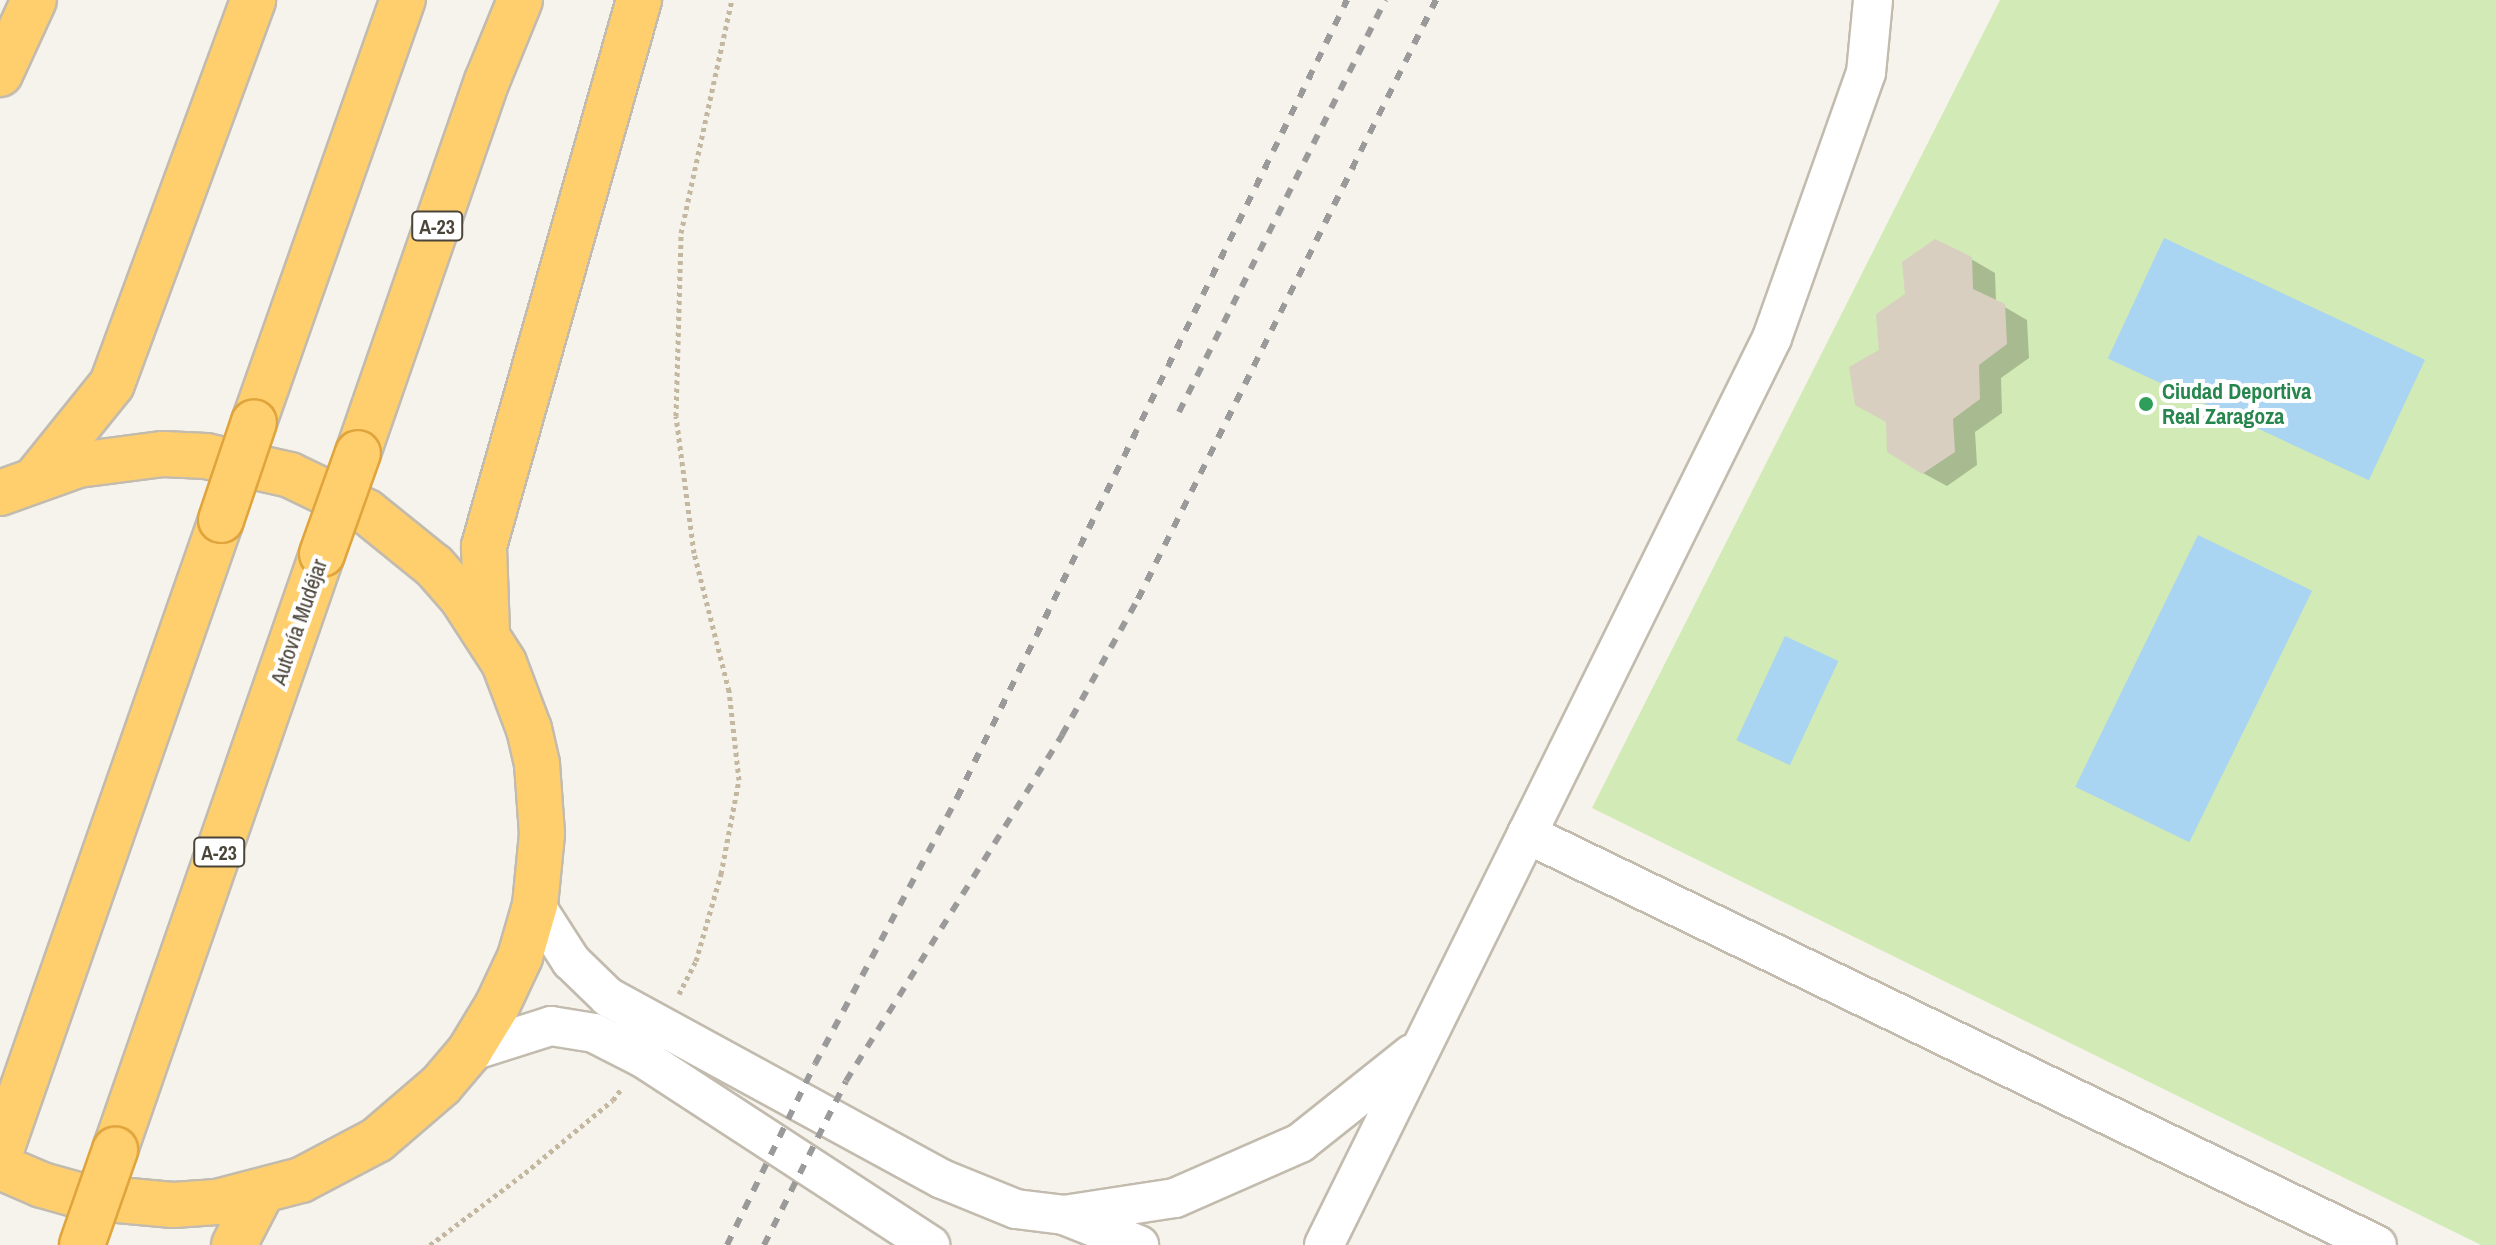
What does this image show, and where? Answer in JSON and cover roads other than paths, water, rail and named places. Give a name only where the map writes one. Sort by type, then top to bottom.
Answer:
[{"type":"highway","points":[[0,74],[34,0]]},
{"type":"highway","points":[[19,485],[112,384],[253,0]]},
{"type":"highway","points":[[6,1134],[403,0]]},
{"type":"highway","name":"Autovía Mudéjar","points":[[82,1245],[487,81],[520,0]]},
{"type":"highway","points":[[487,633],[484,546],[639,0]]},
{"type":"highway","points":[[0,1167],[42,1185],[128,1203],[202,1203],[261,1193],[340,1162],[377,1140],[431,1095],[469,1052],[497,1006],[520,957],[535,905],[542,834],[537,764],[518,696],[487,633],[443,576],[402,537],[330,491],[290,475],[235,461],[163,454],[78,465],[19,485]]},
{"type":"highway","points":[[234,1245],[261,1193]]},
{"type":"street","points":[[1324,1245],[1772,338],[1866,73],[1873,0]]},
{"type":"street","points":[[1527,834],[2377,1245]]},
{"type":"street","points":[[535,905],[584,977],[652,1043],[921,1242]]},
{"type":"street","points":[[469,1052],[551,1026],[652,1043],[968,1191],[1016,1209],[1064,1215],[1139,1245]]},
{"type":"street","points":[[1064,1215],[1175,1198],[1241,1172],[1300,1143],[1420,1047]]},
{"type":"water","points":[[2164,238],[2425,360],[2369,480],[2108,359]]},
{"type":"water","points":[[2198,535],[2312,591],[2189,842],[2075,787]]},
{"type":"water","points":[[1785,636],[1838,661],[1790,765],[1736,740]]},
{"type":"railway","points":[[727,1245],[815,1064],[957,798],[1347,0]]},
{"type":"railway","points":[[1179,412],[1385,0]]},
{"type":"railway","points":[[764,1245],[846,1081],[1062,735],[1138,599],[1436,0]]},
{"type":"place","name":"Ciudad Deportiva Real Zaragoza","points":[[2146,404]]}]
